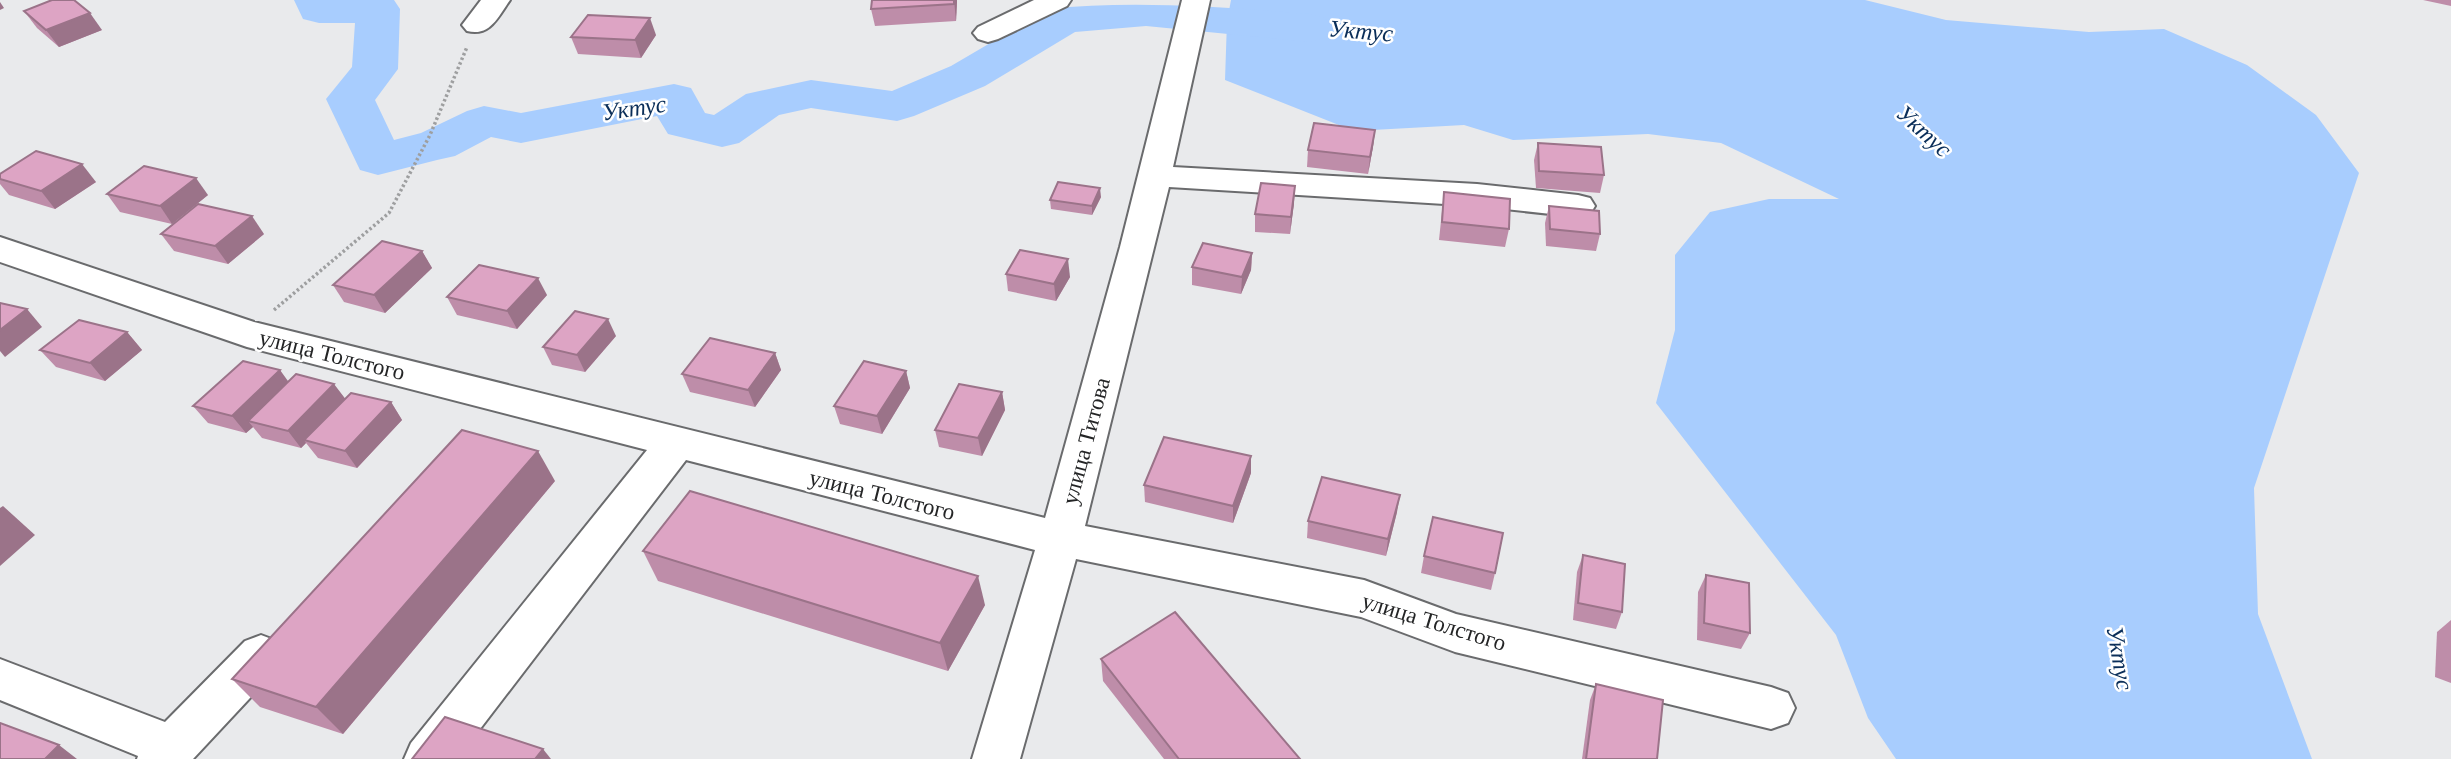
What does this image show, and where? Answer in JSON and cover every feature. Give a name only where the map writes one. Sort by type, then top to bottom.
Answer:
[{"type":"street","points":[[477,25],[496,0]]},
{"type":"street","points":[[988,33],[1057,0]]},
{"type":"street","name":"улица Титова","points":[[996,759],[1060,540],[1156,176],[1196,0]]},
{"type":"street","points":[[1156,176],[1384,192],[1477,195],[1578,206]]},
{"type":"street","name":"улица Толстого","points":[[0,249],[247,334],[1060,540],[1364,599],[1455,634],[1771,708]]},
{"type":"street","points":[[429,759],[676,443]]},
{"type":"street","points":[[0,679],[167,753],[261,655]]},
{"type":"path","points":[[247,334],[389,213],[430,135],[477,25]]},
{"type":"water","points":[[1231,0],[1865,0],[1946,20],[2089,32],[2164,29],[2247,65],[2316,115],[2359,173],[2254,488],[2258,614],[2312,759],[1896,759],[1868,718],[1836,635],[1656,403],[1675,330],[1675,255],[1710,212],[1769,199],[1839,199],[1721,143],[1648,134],[1513,140],[1464,125],[1354,131],[1225,80],[1227,21]]},
{"type":"building","points":[[52,0],[74,0],[90,13],[46,30],[24,11]]},
{"type":"building","points":[[872,0],[954,0],[954,4],[871,9]]},
{"type":"building","points":[[588,15],[650,18],[635,40],[571,37]]},
{"type":"building","points":[[1314,123],[1375,130],[1370,157],[1308,150]]},
{"type":"building","points":[[1538,143],[1601,147],[1604,175],[1539,171]]},
{"type":"building","points":[[36,151],[82,164],[41,191],[0,179],[0,174]]},
{"type":"building","points":[[144,166],[196,178],[160,206],[107,194]]},
{"type":"building","points":[[1058,182],[1100,188],[1092,206],[1050,200]]},
{"type":"building","points":[[1261,183],[1295,186],[1291,217],[1255,214]]},
{"type":"building","points":[[1444,192],[1510,199],[1509,229],[1442,222]]},
{"type":"building","points":[[198,204],[252,216],[215,246],[161,234]]},
{"type":"building","points":[[1549,206],[1599,211],[1600,234],[1550,229]]},
{"type":"building","points":[[382,241],[422,251],[374,295],[333,285]]},
{"type":"building","points":[[1203,243],[1252,253],[1242,277],[1192,267]]},
{"type":"building","points":[[1020,250],[1068,259],[1054,284],[1006,274]]},
{"type":"building","points":[[479,265],[538,278],[507,311],[447,297]]},
{"type":"building","points":[[0,303],[27,309],[0,330]]},
{"type":"building","points":[[575,311],[608,319],[577,355],[543,347]]},
{"type":"building","points":[[79,320],[127,332],[90,363],[40,350]]},
{"type":"building","points":[[710,338],[775,353],[748,390],[682,374]]},
{"type":"building","points":[[243,361],[280,370],[232,416],[193,406]]},
{"type":"building","points":[[864,361],[906,371],[877,416],[834,406]]},
{"type":"building","points":[[296,374],[334,384],[288,431],[248,421]]},
{"type":"building","points":[[959,384],[1002,392],[978,438],[935,430]]},
{"type":"building","points":[[351,393],[391,402],[345,451],[304,440]]},
{"type":"building","points":[[462,430],[538,451],[316,707],[232,679]]},
{"type":"building","points":[[1164,437],[1251,456],[1233,506],[1144,485]]},
{"type":"building","points":[[1322,477],[1400,495],[1388,539],[1308,521]]},
{"type":"building","points":[[690,491],[978,576],[940,643],[643,551]]},
{"type":"building","points":[[1433,517],[1503,533],[1495,573],[1424,556]]},
{"type":"building","points":[[1583,555],[1625,564],[1622,612],[1578,603]]},
{"type":"building","points":[[1706,575],[1749,583],[1750,633],[1704,623]]},
{"type":"building","points":[[1175,612],[1300,759],[1179,759],[1101,659]]},
{"type":"building","points":[[1596,684],[1663,700],[1657,759],[1586,759]]},
{"type":"building","points":[[445,717],[543,749],[535,759],[412,759]]},
{"type":"building","points":[[0,723],[59,745],[45,759],[0,759]]},
{"type":"waterway","name":"Уктус","points":[[316,0],[319,10],[378,9],[375,69],[350,99],[378,159],[437,145],[484,121],[521,128],[674,98],[685,124],[722,132],[763,104],[811,94],[897,106],[968,76],[1064,19],[1146,13],[1309,28]]}]
